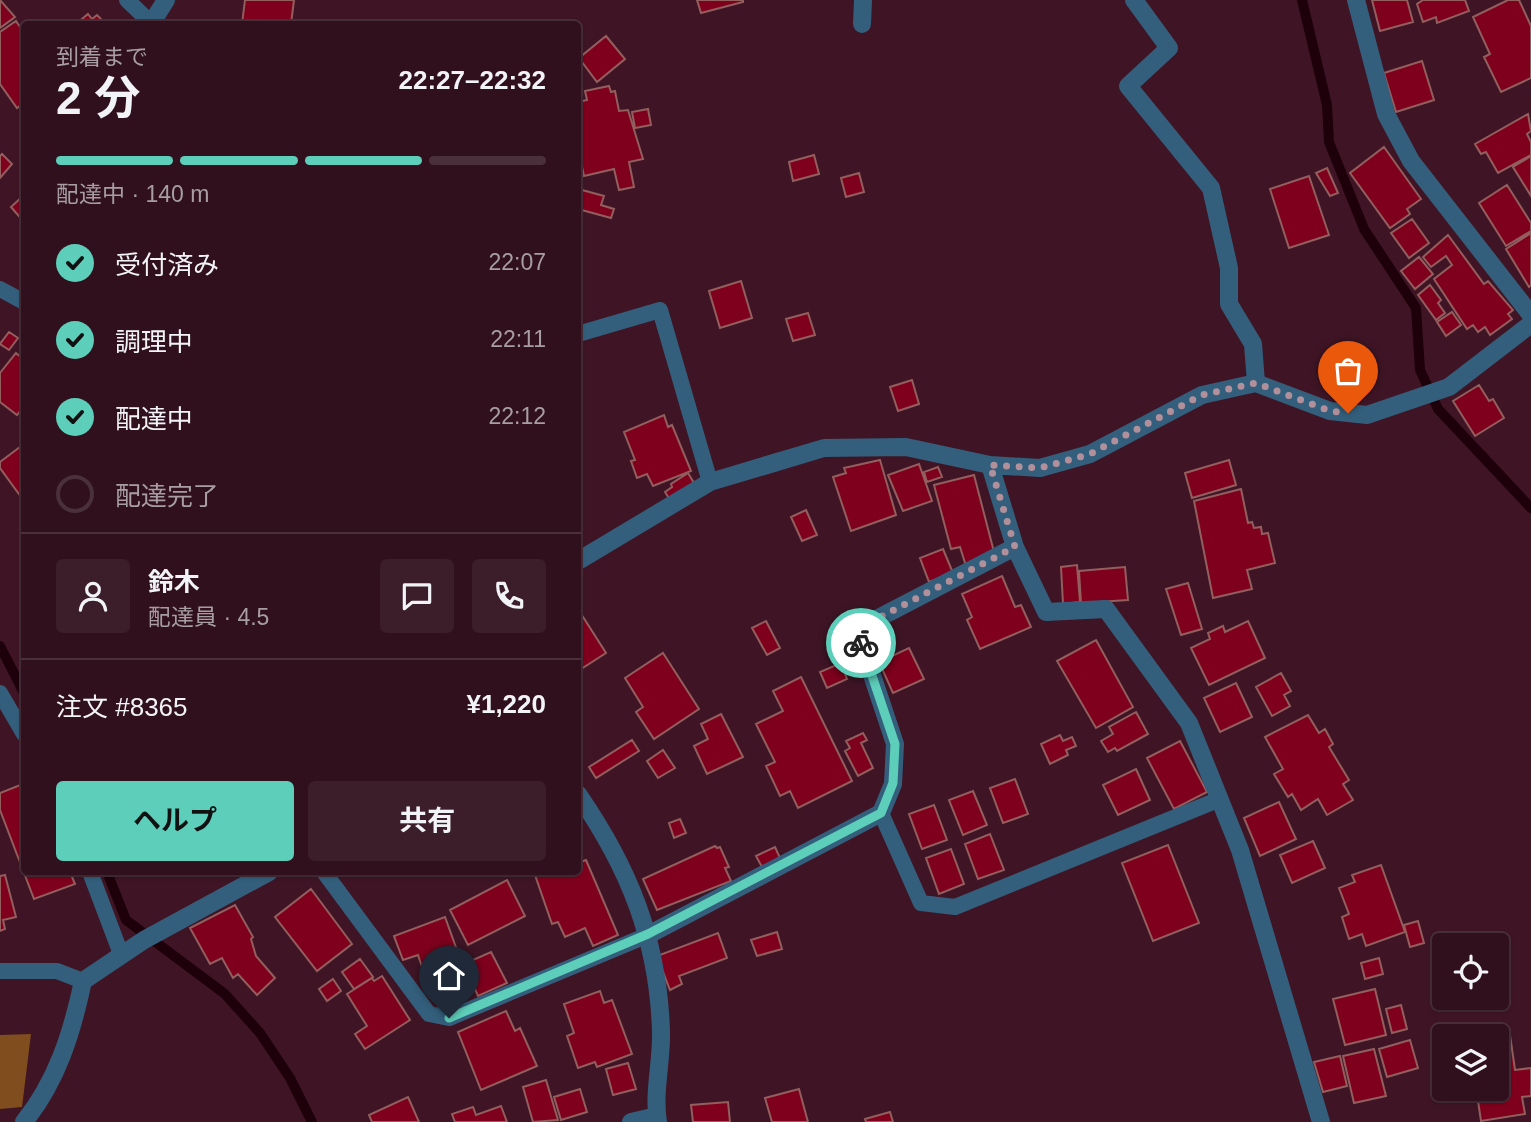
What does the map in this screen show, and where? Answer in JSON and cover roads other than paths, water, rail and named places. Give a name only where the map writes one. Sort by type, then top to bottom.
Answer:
[{"type":"street","points":[[153,21],[166,0]]},
{"type":"street","points":[[862,24],[863,0]]},
{"type":"street","points":[[1134,0],[1169,48],[1128,86],[1211,188],[1229,268],[1229,304],[1253,344],[1256,383]]},
{"type":"street","points":[[1356,0],[1386,114],[1411,161],[1531,314]]},
{"type":"street","points":[[581,559],[710,482],[824,448],[906,447],[990,465],[1040,468],[1090,454],[1202,395],[1256,383],[1330,411],[1367,415],[1449,387],[1531,324]]},
{"type":"street","points":[[990,465],[1015,547],[1046,612],[1106,609],[1189,723],[1240,850],[1321,1122]]},
{"type":"street","points":[[648,934],[881,813],[893,783],[895,744],[860,639],[865,625],[1015,547]]},
{"type":"street","points":[[581,798],[610,841],[629,881],[648,934],[661,1031],[658,1119],[631,1122]]},
{"type":"street","points":[[24,1122],[44,1097],[72,1032],[83,981],[149,937],[263,875]]},
{"type":"lane","points":[[127,0],[148,21]]},
{"type":"lane","points":[[0,289],[21,300]]},
{"type":"lane","points":[[581,333],[660,310],[710,482]]},
{"type":"lane","points":[[0,693],[21,729]]},
{"type":"lane","points":[[881,813],[921,903],[955,907],[1220,799]]},
{"type":"lane","points":[[90,875],[121,954]]},
{"type":"lane","points":[[326,875],[429,1014],[449,1018],[648,934]]},
{"type":"lane","points":[[0,971],[57,971],[83,981]]},
{"type":"waterway","points":[[1302,0],[1327,105],[1329,142],[1364,229],[1416,308],[1420,370],[1438,409],[1531,508]]},
{"type":"waterway","points":[[0,646],[21,687]]},
{"type":"waterway","points":[[108,875],[126,920],[225,994],[260,1033],[290,1078],[312,1122]]}]
